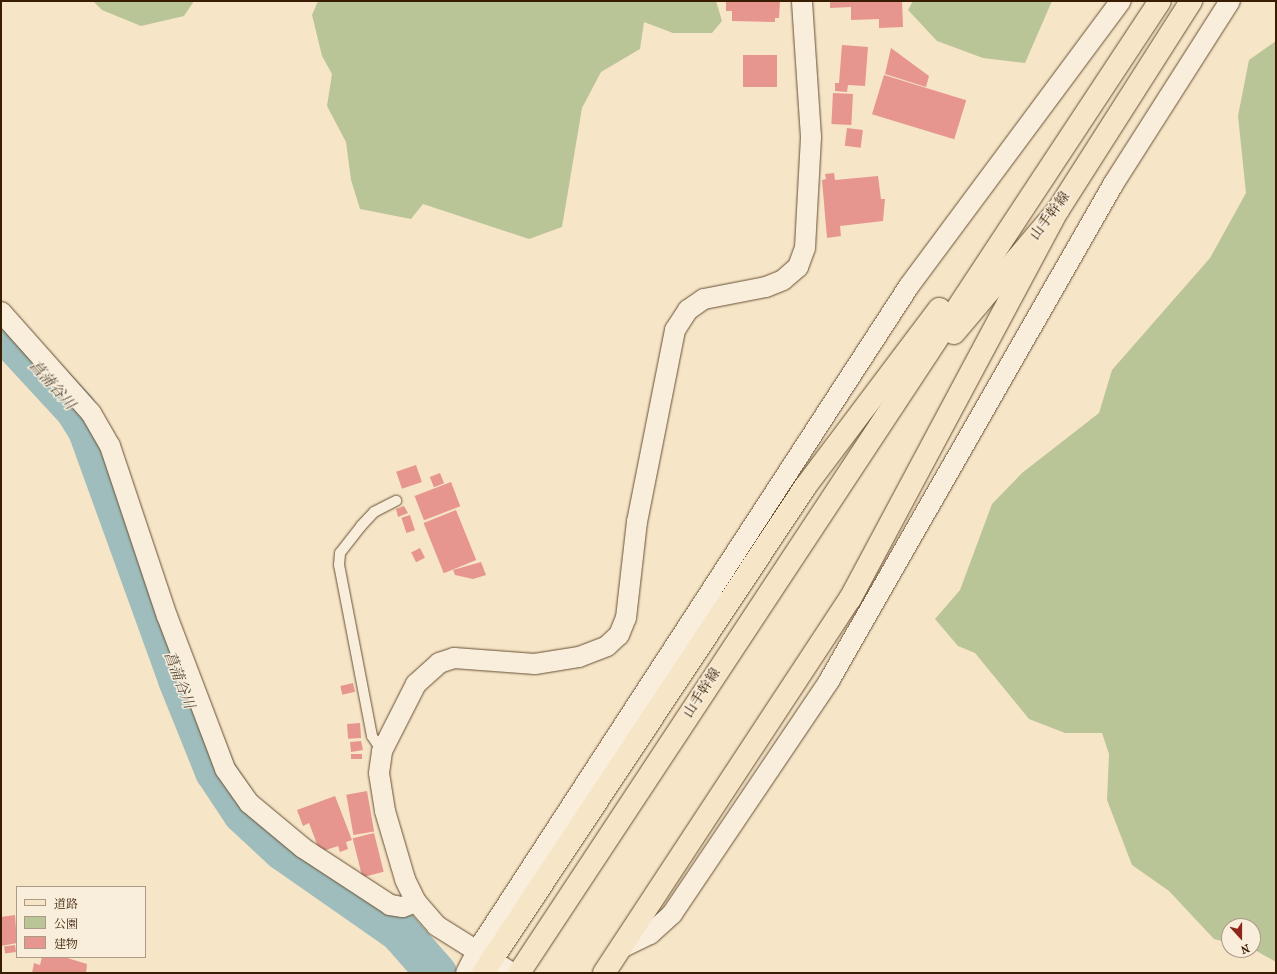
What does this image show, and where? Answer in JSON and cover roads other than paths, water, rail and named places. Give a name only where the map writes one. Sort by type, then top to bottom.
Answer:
[{"type":"main road","name":"山手幹線","points":[[519,973],[828,500],[1160,1]]},
{"type":"main road","name":"山手幹線","points":[[886,414],[1058,210],[1190,1]]},
{"type":"main road","points":[[484,961],[730,600],[805,487],[1074,130]]},
{"type":"main road","points":[[604,973],[814,656],[884,538],[1058,210]]},
{"type":"street","points":[[512,973],[484,961],[437,926],[416,902],[405,880],[385,811],[379,773],[382,751],[416,684],[438,663],[454,658],[534,664],[579,657],[607,646],[619,635],[626,618],[637,522],[675,330],[688,310],[704,299],[766,287],[783,280],[798,267],[805,248],[811,137],[802,1]]},
{"type":"street","points":[[466,973],[484,961],[908,286],[1121,1]]},
{"type":"street","points":[[621,948],[650,934],[672,914],[829,681],[1114,183],[1230,1]]},
{"type":"street","points":[[1,312],[91,414],[110,446],[167,616],[225,769],[249,803],[303,848],[390,905],[403,907],[416,902]]},
{"type":"lane","points":[[382,751],[372,736],[339,565],[340,553],[361,526],[374,512],[396,501]]},
{"type":"waterway","name":"菖蒲谷川","points":[[1,329],[75,409],[88,430],[178,679],[215,771],[243,813],[283,850],[399,931],[436,973]]}]
